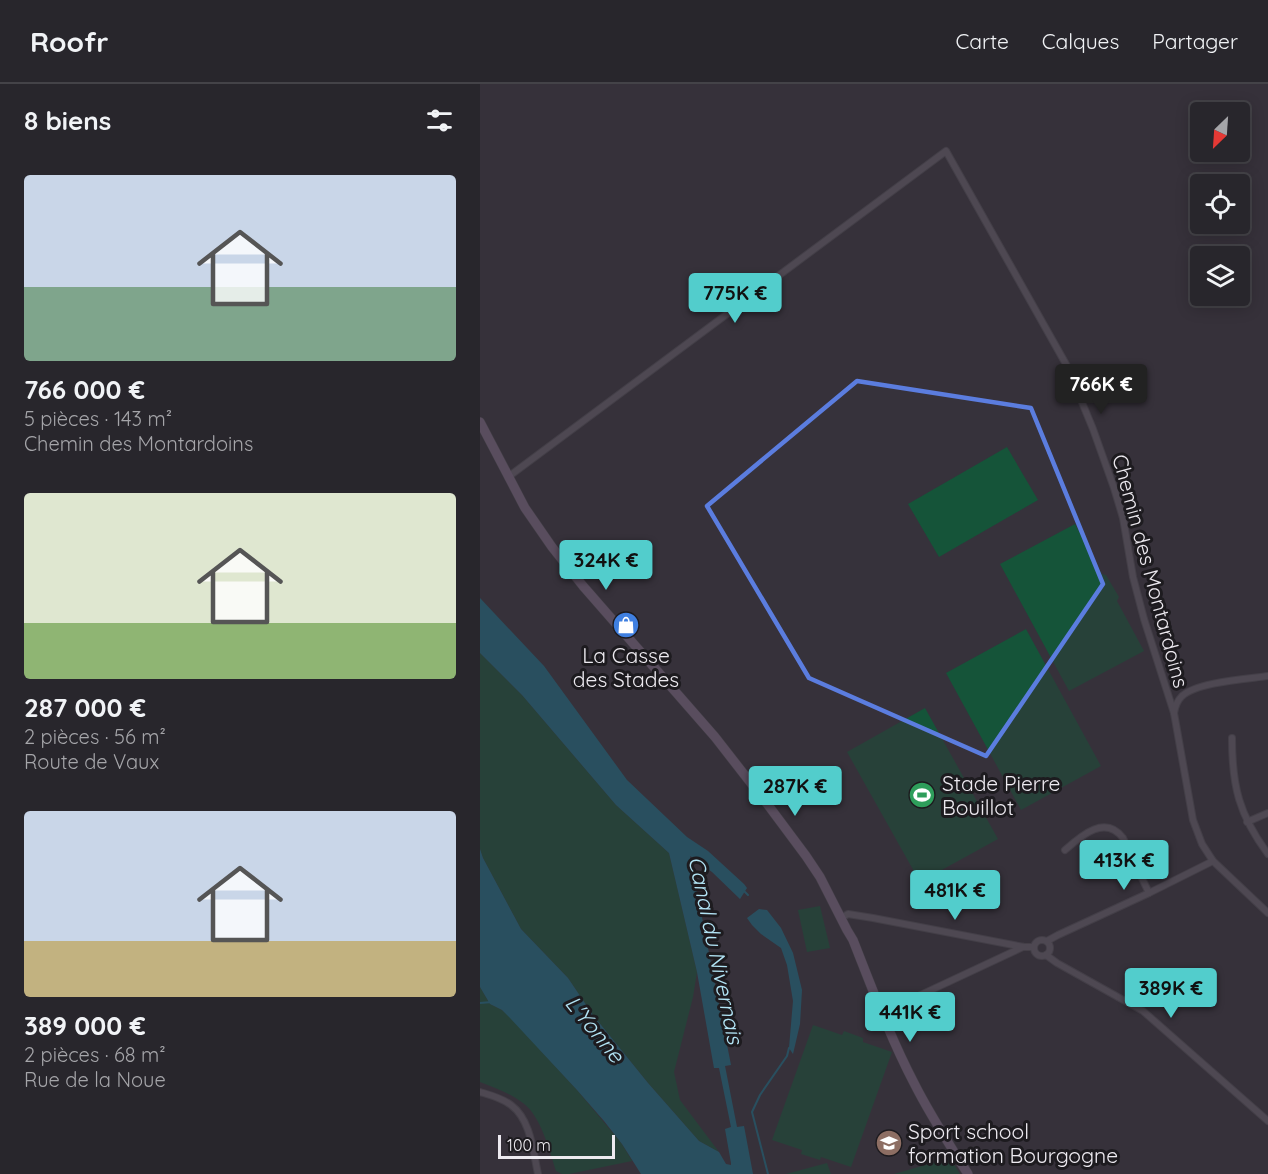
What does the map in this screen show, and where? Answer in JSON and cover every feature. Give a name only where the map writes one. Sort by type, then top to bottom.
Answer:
[{"type":"street","name":"Chemin des Montardoins","points":[[508,477],[946,151],[1067,366],[1094,429],[1117,498],[1127,537],[1133,577],[1174,713],[1193,820],[1202,843],[1213,861],[1268,913]]},
{"type":"street","points":[[480,422],[508,477],[540,530],[566,564],[715,737],[816,870],[853,940],[903,1061],[919,1093],[968,1174]]},
{"type":"street","points":[[1174,713],[1180,699],[1188,692],[1211,685],[1268,676]]},
{"type":"street","points":[[1232,738],[1232,764],[1241,807],[1247,822],[1268,854]]},
{"type":"street","points":[[1247,822],[1268,813]]},
{"type":"street","points":[[1065,850],[1084,834],[1094,829],[1103,827],[1115,830],[1123,838],[1149,893]]},
{"type":"street","points":[[1213,861],[1047,941],[1040,940],[1036,942],[1034,950],[1038,955],[1046,955],[1143,1011],[1268,1121]]},
{"type":"street","points":[[841,918],[848,914],[1034,947]]},
{"type":"street","points":[[1046,955],[1050,947],[1047,941]]},
{"type":"street","points":[[882,1013],[1024,947]]},
{"type":"street","points":[[480,1092],[509,1103],[518,1112],[528,1129],[538,1174]]},
{"type":"highlighted area","points":[[857,381],[1031,408],[1103,584],[986,756],[809,678],[707,506]]},
{"type":"green space","points":[[1007,447],[1038,500],[939,557],[908,504]]},
{"type":"green space","points":[[1075,524],[1102,574],[1106,575],[1119,597],[1117,601],[1144,651],[1069,691],[1000,564]]},
{"type":"green space","points":[[1026,629],[1101,766],[1021,810],[946,673]]},
{"type":"green space","points":[[480,653],[522,695],[616,805],[669,853],[697,972],[674,1072],[680,1100],[719,1152],[699,1141],[593,1015],[568,978],[521,929],[483,858],[480,849]]},
{"type":"green space","name":"Stade Pierre Bouillot","points":[[925,708],[998,839],[920,882],[847,752]]},
{"type":"green space","points":[[820,906],[830,948],[807,952],[798,910]]},
{"type":"green space","points":[[480,987],[490,1004],[511,1018],[577,1090],[622,1144],[632,1161],[569,1174],[556,1171],[544,1134],[535,1116],[513,1096],[480,1082]]},
{"type":"green space","points":[[813,1025],[842,1035],[844,1031],[863,1038],[863,1042],[892,1052],[851,1167],[821,1157],[820,1160],[801,1154],[802,1150],[772,1140]]},
{"type":"green space","points":[[950,1158],[960,1174],[894,1174]]},
{"type":"green space","points":[[827,1163],[831,1174],[786,1174]]},
{"type":"water","name":"L'Yonne","points":[[480,598],[544,666],[627,780],[687,837],[708,851],[747,888],[740,899],[712,872],[690,856],[731,1065],[725,1066],[737,1127],[744,1126],[753,1174],[641,1174],[604,1121],[510,1018],[502,1010],[490,1004],[480,987],[480,849],[521,929],[568,978],[593,1015],[699,1141],[719,1152],[726,1164],[731,1165],[725,1129],[731,1127],[719,1068],[714,1068],[697,972],[669,853],[616,805],[522,695],[480,653]]},
{"type":"water","points":[[759,909],[767,910],[781,928],[793,953],[802,990],[800,1024],[793,1054],[789,1048],[793,1001],[787,965],[781,948],[761,934],[747,918]]},
{"type":"waterway","points":[[744,891],[748,895]]},
{"type":"waterway","points":[[480,1003],[492,1002]]},
{"type":"waterway","points":[[768,1174],[752,1112],[760,1095],[787,1056],[789,1048]]},
{"type":"place","name":"La Casse des Stades","points":[[626,625]]},
{"type":"place","name":"Stade Pierre Bouillot","points":[[922,795]]},
{"type":"place","name":"Sport school formation Bourgogne","points":[[889,1143]]},
{"type":"water label","name":"Canal du Nivernais","points":[[716,950]]}]
